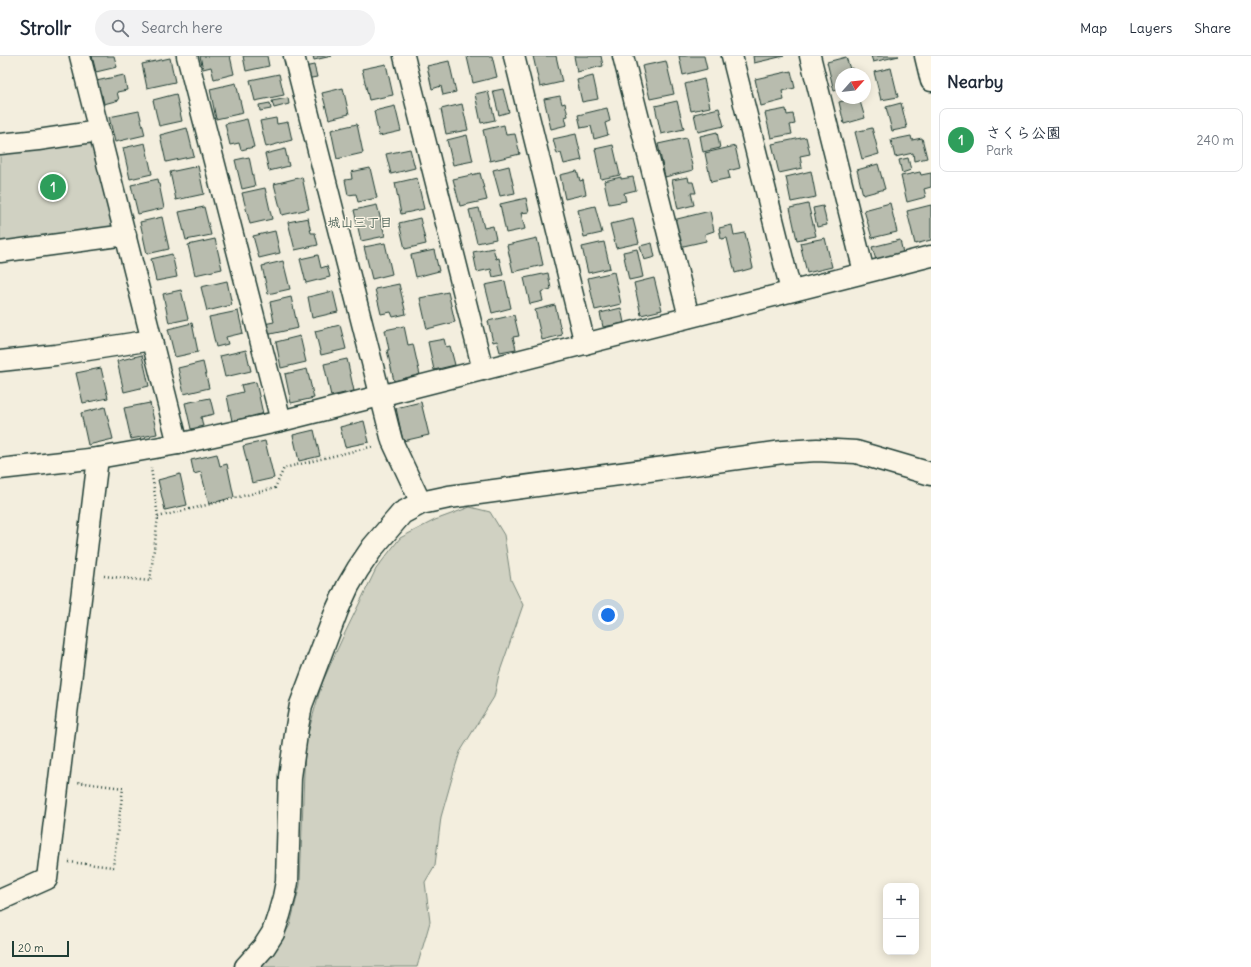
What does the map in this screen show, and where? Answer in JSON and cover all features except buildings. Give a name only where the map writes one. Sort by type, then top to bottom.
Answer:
[{"type":"street","points":[[80,56],[178,444]]},
{"type":"street","points":[[187,56],[281,421]]},
{"type":"street","points":[[294,56],[392,441],[420,503]]},
{"type":"street","points":[[404,56],[483,370]]},
{"type":"street","points":[[514,56],[585,344]]},
{"type":"street","points":[[623,56],[689,318]]},
{"type":"street","points":[[732,56],[791,291]]},
{"type":"street","points":[[810,56],[864,272]]},
{"type":"street","points":[[925,56],[931,81]]},
{"type":"street","points":[[0,144],[99,131]]},
{"type":"street","points":[[0,252],[98,240],[126,235]]},
{"type":"street","points":[[0,469],[98,458],[148,450],[281,421],[931,256]]},
{"type":"street","points":[[0,361],[56,355],[152,340]]},
{"type":"street","points":[[246,967],[264,947],[272,933],[279,915],[287,882],[290,777],[292,753],[301,705],[348,586],[373,548],[402,513],[420,503],[472,494],[775,453],[817,450],[856,452],[931,474]]},
{"type":"street","points":[[0,900],[47,879],[98,458]]},
{"type":"path","points":[[158,517],[274,488],[284,468],[392,441]]},
{"type":"path","points":[[84,574],[150,581],[158,517],[148,450]]},
{"type":"path","points":[[49,860],[113,867],[122,788],[59,780]]},
{"type":"shaded area","points":[[92,142],[113,227],[0,243],[0,152]]},
{"type":"shaded area","points":[[470,507],[490,512],[504,535],[511,580],[523,605],[499,674],[494,697],[460,752],[454,771],[441,817],[435,865],[425,882],[430,922],[417,967],[261,967],[277,947],[290,925],[300,885],[305,744],[322,683],[376,569],[400,538],[435,520]]},
{"type":"place","name":"さくら公園","points":[[53,187]]},
{"type":"district","name":"城山三丁目","points":[[360,222]]}]
